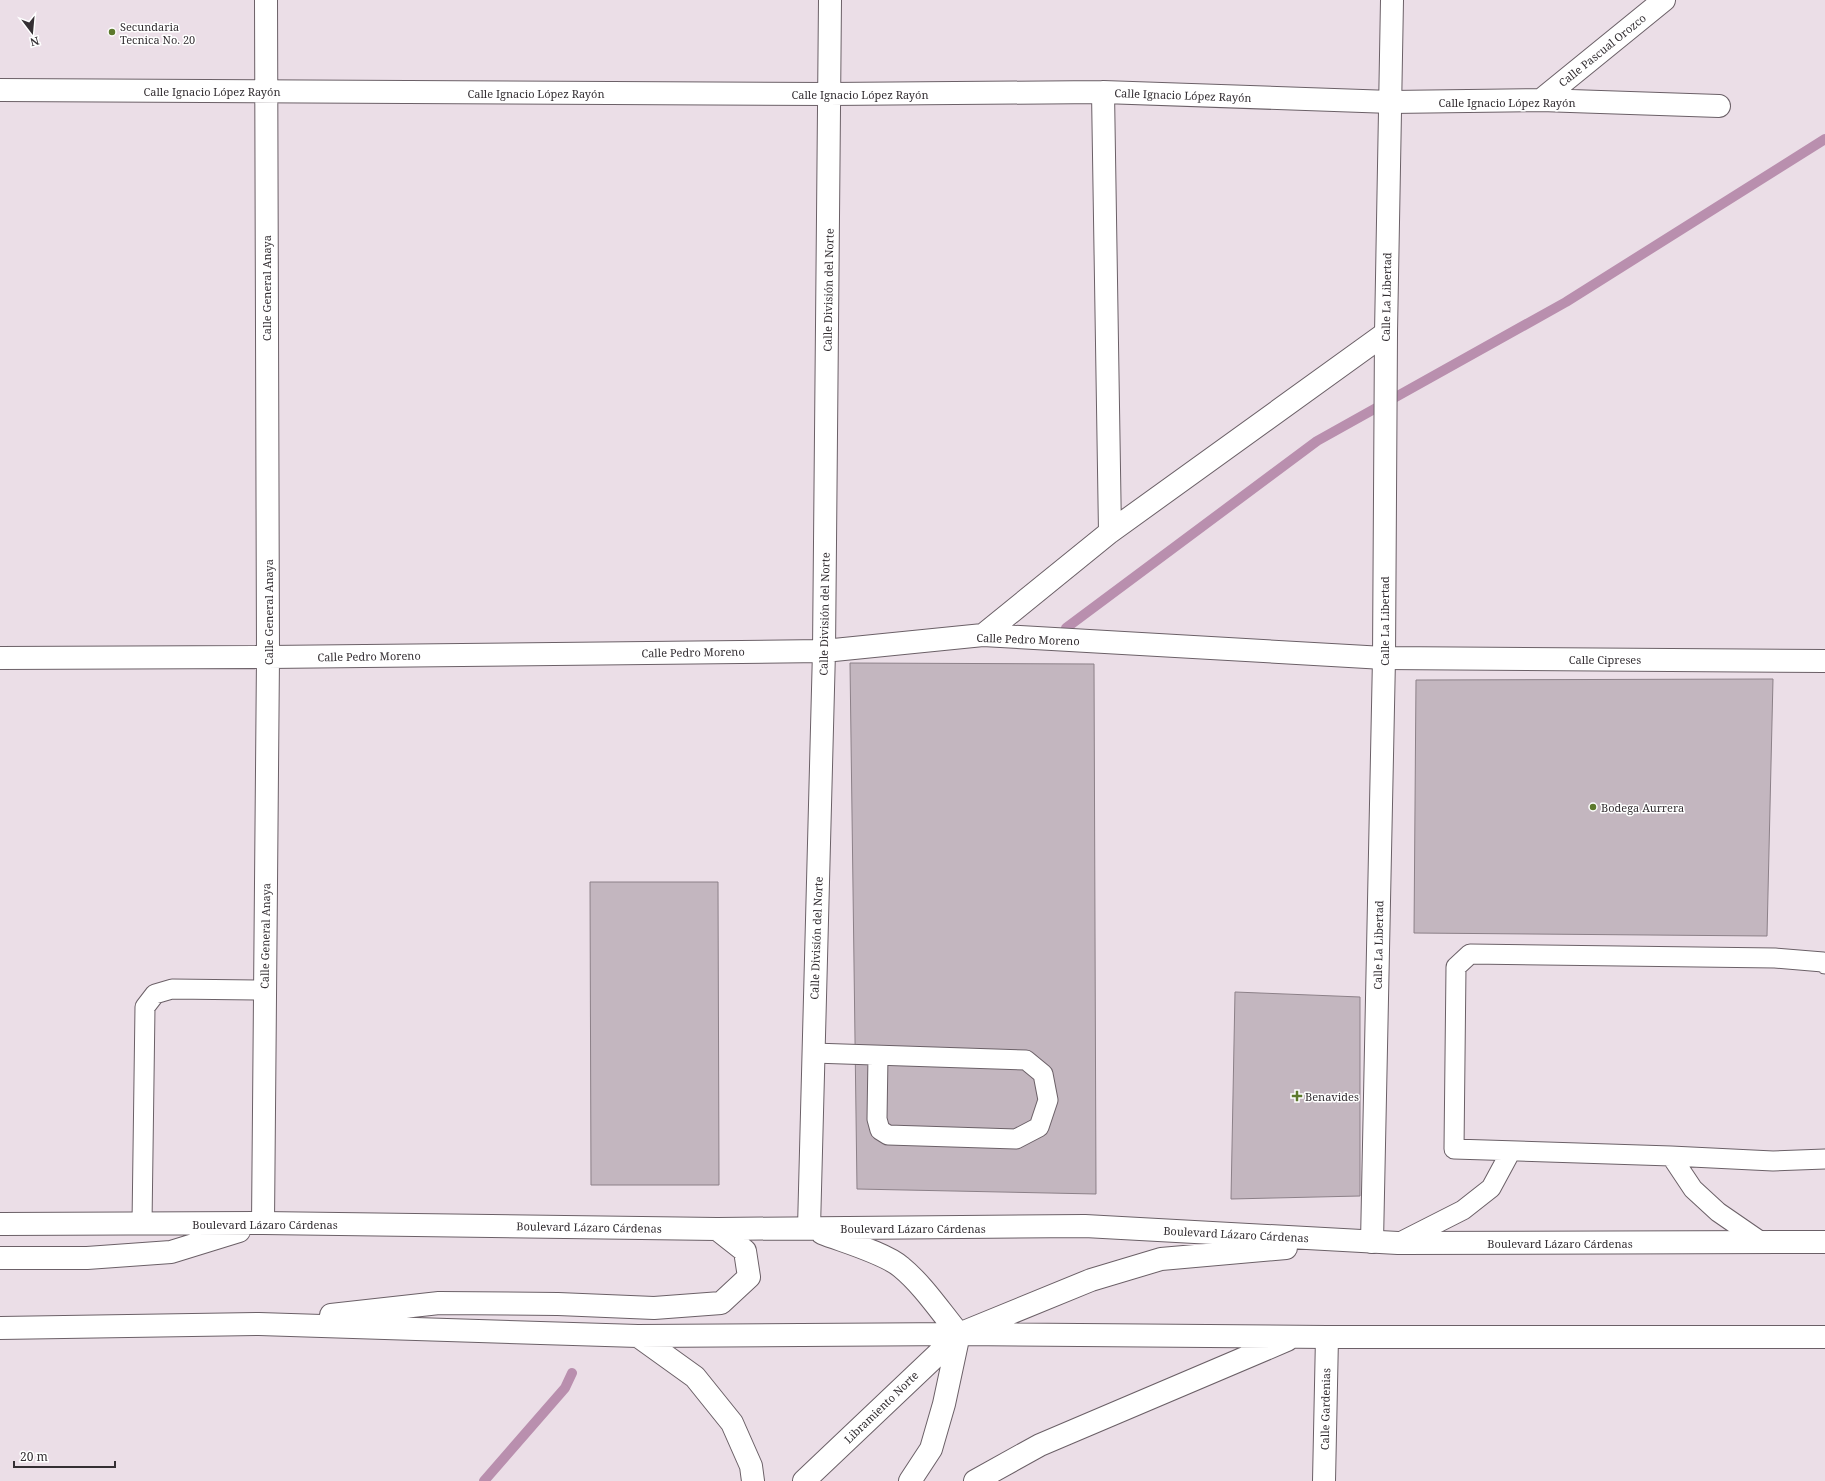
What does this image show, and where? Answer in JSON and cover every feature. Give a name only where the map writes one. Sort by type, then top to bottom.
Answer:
[{"type":"street","name":"Calle General Anaya","points":[[263,1223],[268,657],[266,0]]},
{"type":"street","name":"Calle División del Norte","points":[[809,1228],[824,651],[830,0]]},
{"type":"street","name":"Calle La Libertad","points":[[1369,1241],[1384,658],[1385,367],[1392,0]]},
{"type":"street","name":"Calle Pascual Orozco","points":[[1541,100],[1664,0]]},
{"type":"street","name":"Calle Ignacio López Rayón","points":[[0,90],[829,94],[1103,92],[1391,102],[1541,100],[1719,106]]},
{"type":"street","points":[[1103,92],[1110,532]]},
{"type":"street","points":[[983,635],[1110,532],[1386,334]]},
{"type":"street","name":"Calle Pedro Moreno","points":[[0,658],[268,657],[824,651],[983,635],[1384,658]]},
{"type":"street","name":"Calle Cipreses","points":[[1384,658],[1825,660]]},
{"type":"street","points":[[0,1258],[88,1258],[171,1252],[263,1223]]},
{"type":"street","name":"Boulevard Lázaro Cárdenas","points":[[0,1224],[263,1223],[717,1228],[1085,1226],[1398,1243],[1825,1242]]},
{"type":"street","points":[[259,1324],[439,1303],[558,1304],[654,1308],[721,1303],[749,1277],[745,1251],[717,1228]]},
{"type":"street","points":[[809,1228],[874,1253],[900,1265],[918,1283],[959,1334]]},
{"type":"street","points":[[959,1334],[1092,1280],[1161,1259],[1369,1241]]},
{"type":"street","points":[[0,1328],[259,1324],[638,1336],[959,1334],[1327,1337],[1825,1337]]},
{"type":"street","points":[[910,1481],[931,1449],[944,1404],[959,1334]]},
{"type":"street","name":"Libramiento Norte","points":[[804,1481],[959,1334]]},
{"type":"street","points":[[638,1336],[695,1377],[732,1423],[751,1466],[753,1481]]},
{"type":"street","points":[[975,1481],[1040,1445],[1296,1336]]},
{"type":"street","name":"Calle Gardenias","points":[[1324,1481],[1327,1337]]},
{"type":"lane","points":[[1825,964],[1824,962],[1775,958],[1470,954],[1456,967],[1454,1149],[1773,1161],[1825,1159]]},
{"type":"lane","points":[[142,1224],[145,1007],[155,994],[172,989],[264,990]]},
{"type":"lane","points":[[813,1054],[1026,1060],[1044,1074],[1048,1100],[1039,1127],[1016,1139],[888,1135],[880,1130],[878,1119],[878,1056]]},
{"type":"lane","points":[[1398,1243],[1463,1210],[1491,1188],[1511,1151]]},
{"type":"lane","points":[[1671,1156],[1693,1190],[1718,1212],[1763,1242]]},
{"type":"building","points":[[850,663],[1094,664],[1096,1194],[857,1189]]},
{"type":"building","name":"Bodega Aurrera","points":[[1773,679],[1767,936],[1414,933],[1416,680]]},
{"type":"building","points":[[590,882],[718,882],[719,1185],[591,1185]]},
{"type":"building","name":"Benavides","points":[[1235,992],[1360,997],[1360,1196],[1231,1199]]},
{"type":"waterway","points":[[1066,628],[1317,441],[1566,302],[1825,139]]},
{"type":"waterway","points":[[484,1481],[565,1388],[572,1373]]},
{"type":"place","name":"Secundaria Tecnica No. 20","points":[[112,32]]},
{"type":"place","name":"Bodega Aurrera","points":[[1593,807]]},
{"type":"place","name":"Benavides","points":[[1297,1096]]}]
